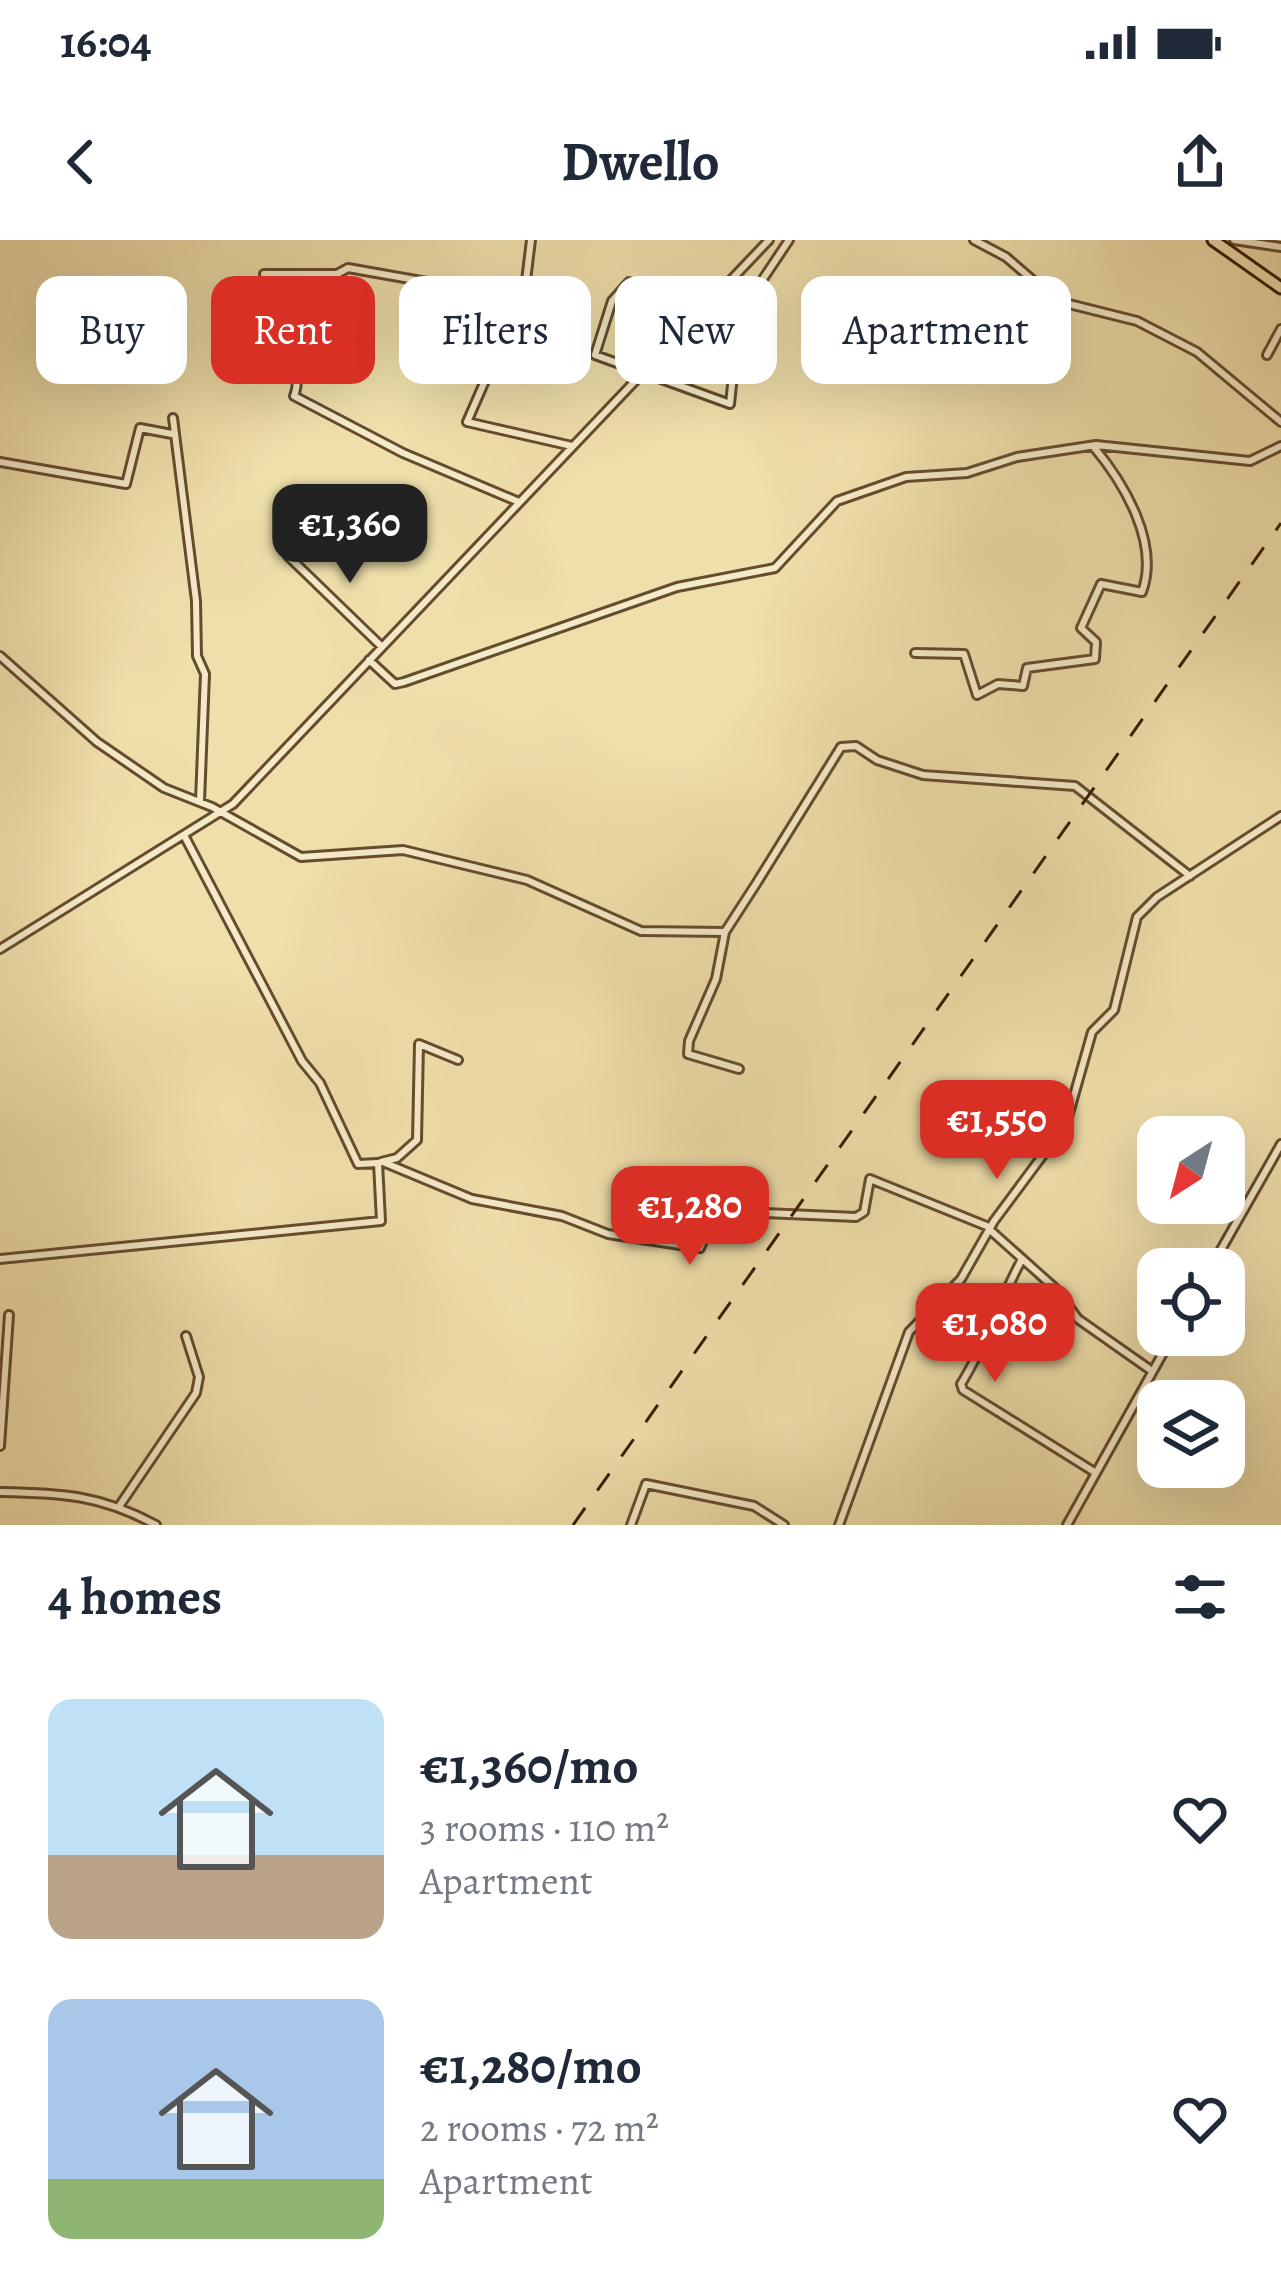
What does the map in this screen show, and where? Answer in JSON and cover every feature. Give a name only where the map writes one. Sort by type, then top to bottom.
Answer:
[{"type":"main road","points":[[1214,240],[1281,289]]},
{"type":"street","points":[[530,240],[525,290],[467,422],[572,446]]},
{"type":"street","points":[[735,276],[769,240]]},
{"type":"street","points":[[765,276],[789,240]]},
{"type":"street","points":[[974,240],[1006,257],[1057,301],[1137,321],[1197,352],[1281,422]]},
{"type":"street","points":[[1234,241],[1281,247]]},
{"type":"street","points":[[399,277],[348,268],[337,274],[264,274],[268,303],[279,306],[284,318],[299,381],[294,396],[403,453],[519,502]]},
{"type":"street","points":[[615,298],[595,355],[615,362]]},
{"type":"street","points":[[1267,355],[1281,329]]},
{"type":"street","points":[[0,949],[222,814],[631,384]]},
{"type":"street","points":[[676,384],[730,404],[732,384]]},
{"type":"street","points":[[173,418],[172,434],[182,459],[197,656],[205,674],[200,801]]},
{"type":"street","points":[[0,462],[126,484],[140,428],[172,434]]},
{"type":"street","points":[[369,660],[395,684],[638,599],[776,568],[847,494],[906,477],[968,473],[1017,457],[1093,446],[1250,461],[1281,446]]},
{"type":"street","points":[[915,653],[964,654],[977,695],[998,684],[1023,686],[1027,668],[1095,659],[1096,642],[1082,628],[1101,584],[1142,592],[1148,566],[1141,527],[1093,446]]},
{"type":"street","points":[[288,556],[382,647]]},
{"type":"street","points":[[0,656],[104,748],[170,792],[200,801],[301,857],[403,850],[526,880],[641,931],[725,932]]},
{"type":"street","points":[[739,1070],[686,1051],[716,979],[725,932],[837,752],[848,746],[923,775],[1076,786],[1190,876]]},
{"type":"street","points":[[839,1525],[903,1344],[961,1279],[989,1228],[1066,1124],[1092,1032],[1114,1010],[1131,927],[1157,897],[1281,815]]},
{"type":"street","points":[[185,837],[301,1058],[320,1083],[358,1164],[398,1158],[417,1140],[419,1044],[458,1060]]},
{"type":"street","points":[[1222,1248],[1281,1144]]},
{"type":"street","points":[[380,1162],[472,1199],[562,1216],[608,1234],[700,1248],[712,1221],[756,1224],[765,1213],[856,1217],[864,1212],[870,1179],[989,1228],[1056,1289],[1078,1319],[1152,1371]]},
{"type":"street","points":[[0,1259],[380,1222],[380,1162]]},
{"type":"street","points":[[1022,1259],[986,1328],[987,1343],[962,1384],[963,1390],[1096,1473]]},
{"type":"street","points":[[0,1446],[9,1315]]},
{"type":"street","points":[[121,1505],[196,1393],[199,1377],[186,1336]]},
{"type":"street","points":[[1067,1525],[1161,1356]]},
{"type":"street","points":[[631,1525],[646,1484],[754,1506],[784,1525]]},
{"type":"street","points":[[0,1492],[85,1497],[121,1505],[156,1525]]},
{"type":"railway","points":[[573,1525],[1281,523]]}]
